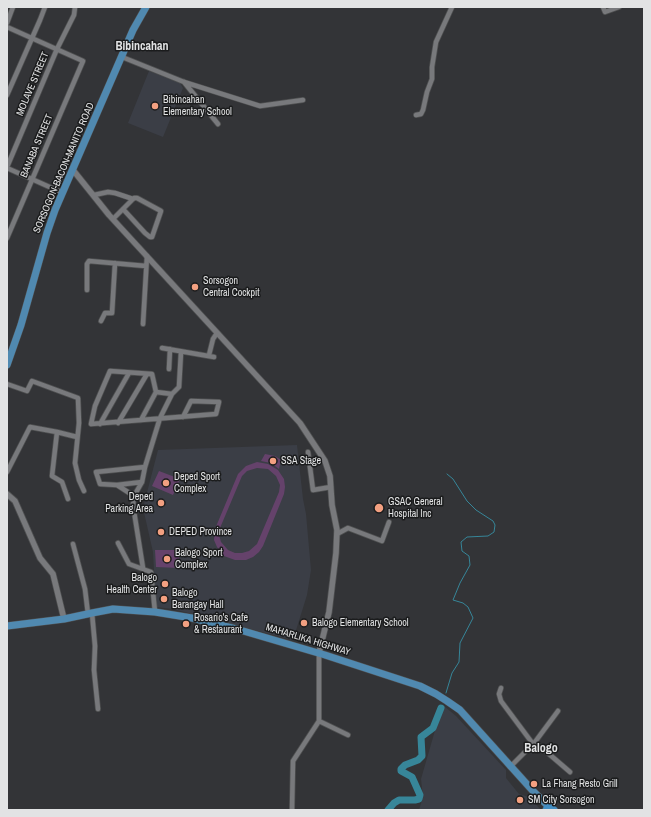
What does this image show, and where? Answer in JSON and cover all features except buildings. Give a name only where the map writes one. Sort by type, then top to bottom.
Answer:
[{"type":"main road","name":"SORSOGON-BACON-MANITO ROAD","points":[[7,365],[21,324],[47,233],[133,30],[146,7]]},
{"type":"main road","name":"MAHARLIKA HIGHWAY","points":[[7,626],[64,620],[90,613],[122,609],[170,614],[227,626],[319,653],[420,686],[436,694],[460,710],[510,767],[551,809]]},
{"type":"street","points":[[7,23],[14,7]]},
{"type":"street","points":[[7,95],[44,7]]},
{"type":"street","name":"MOLAVE STREET","points":[[7,168],[57,49],[74,15],[75,7]]},
{"type":"street","points":[[416,114],[421,114],[432,79],[432,67],[436,42],[452,7]]},
{"type":"street","points":[[603,7],[605,12],[619,7]]},
{"type":"street","points":[[7,27],[57,49]]},
{"type":"street","name":"BANABA STREET","points":[[7,238],[84,61],[57,49]]},
{"type":"street","points":[[122,57],[184,82],[260,106],[303,100]]},
{"type":"street","points":[[184,82],[218,124]]},
{"type":"street","points":[[7,168],[63,193]]},
{"type":"street","points":[[73,170],[113,219],[300,423],[325,461],[330,476],[337,534],[336,563],[329,612],[319,653],[319,721],[293,761],[292,810]]},
{"type":"street","points":[[94,195],[108,192],[133,199],[137,198],[161,211],[152,238],[145,233],[123,209]]},
{"type":"street","points":[[113,219],[133,199]]},
{"type":"street","points":[[143,324],[147,256]]},
{"type":"street","points":[[87,290],[88,262],[146,266]]},
{"type":"street","points":[[101,321],[105,313],[112,313],[115,263]]},
{"type":"street","points":[[162,348],[212,356],[213,339],[217,333]]},
{"type":"street","points":[[169,369],[170,350]]},
{"type":"street","points":[[143,568],[133,505],[134,496],[142,482],[160,418],[172,394],[179,387],[181,352]]},
{"type":"street","points":[[141,420],[156,392],[152,374],[110,371],[95,406],[91,424],[118,423],[216,414],[219,402],[190,401],[183,416]]},
{"type":"street","points":[[100,424],[129,373]]},
{"type":"street","points":[[118,423],[147,374]]},
{"type":"street","points":[[7,384],[27,391],[32,381],[78,398],[79,423],[74,463],[84,491]]},
{"type":"street","points":[[156,392],[172,394]]},
{"type":"street","points":[[7,472],[30,427],[77,437]]},
{"type":"street","points":[[57,432],[52,476],[62,482],[68,499]]},
{"type":"street","points":[[308,452],[313,490],[331,487]]},
{"type":"street","points":[[142,482],[117,485],[100,484],[96,472],[145,467]]},
{"type":"street","points":[[117,485],[134,496]]},
{"type":"street","points":[[7,494],[15,501],[40,558],[53,574],[64,620]]},
{"type":"street","points":[[337,534],[348,528],[382,541],[389,522]]},
{"type":"street","points":[[118,543],[129,564],[152,572],[155,612]]},
{"type":"street","points":[[73,544],[90,613],[95,646],[94,670],[98,709]]},
{"type":"street","points":[[501,688],[499,694],[501,700],[534,743],[570,772]]},
{"type":"street","points":[[510,767],[534,743],[558,711]]},
{"type":"street","points":[[319,721],[348,734]]},
{"type":"shaded area","name":"Bibincahan Elementary School","points":[[149,71],[180,83],[183,88],[163,137],[128,123]]},
{"type":"shaded area","points":[[297,445],[306,514],[311,570],[307,595],[293,640],[173,609],[156,607],[153,552],[143,508],[158,450]]},
{"type":"shaded area","name":"SSA Stage","points":[[265,454],[275,456],[281,460],[279,469],[271,463],[261,461]]},
{"type":"shaded area","points":[[257,462],[268,464],[278,470],[284,479],[285,487],[284,494],[263,546],[259,552],[246,560],[235,560],[224,556],[217,547],[214,540],[215,529],[238,474],[246,466]],"holes":[[[257,468],[268,469],[276,476],[280,485],[279,492],[257,544],[249,551],[242,553],[235,553],[228,550],[221,542],[219,535],[220,528],[242,476],[247,471]]]},
{"type":"shaded area","name":"Deped Sport Complex","points":[[159,471],[180,479],[173,495],[152,486]]},
{"type":"shaded area","name":"Balogo Sport Complex","points":[[155,550],[179,550],[179,568],[156,567]]},
{"type":"shaded area","name":"SM City Sorsogon","points":[[444,706],[456,716],[506,770],[506,778],[519,794],[529,797],[541,810],[419,810],[423,797],[421,779],[436,727]]},
{"type":"waterway","points":[[446,693],[452,673],[459,662],[460,643],[473,618],[468,607],[463,603],[453,600],[470,565],[469,556],[462,551],[461,542],[467,537],[488,536],[494,532],[495,525],[493,521],[476,510],[467,501],[453,479],[447,474]]},
{"type":"waterway","points":[[388,810],[399,800],[419,799],[420,795],[412,777],[401,771],[401,769],[405,765],[418,760],[422,756],[421,737],[433,728],[441,708]]},
{"type":"place","name":"Bibincahan Elementary School","points":[[155,106]]},
{"type":"place","name":"Sorsogon Central Cockpit","points":[[195,287]]},
{"type":"place","name":"SSA Stage","points":[[273,461]]},
{"type":"place","name":"Deped Sport Complex","points":[[166,483]]},
{"type":"place","name":"Deped Parking Area","points":[[161,503]]},
{"type":"place","name":"GSAC General Hospital Inc","points":[[379,508]]},
{"type":"place","name":"DEPED Province","points":[[161,532]]},
{"type":"place","name":"Balogo Sport Complex","points":[[167,559]]},
{"type":"place","name":"Balogo Health Center","points":[[165,584]]},
{"type":"place","name":"Balogo Barangay Hall","points":[[164,599]]},
{"type":"place","name":"Balogo Elementary School","points":[[304,623]]},
{"type":"place","name":"Rosario's Cafe & Restaurant","points":[[186,624]]},
{"type":"place","name":"La Fhang Resto Grill","points":[[534,784]]},
{"type":"place","name":"SM City Sorsogon","points":[[520,800]]},
{"type":"district","name":"Bibincahan","points":[[142,47]]},
{"type":"district","name":"Balogo","points":[[541,749]]}]
